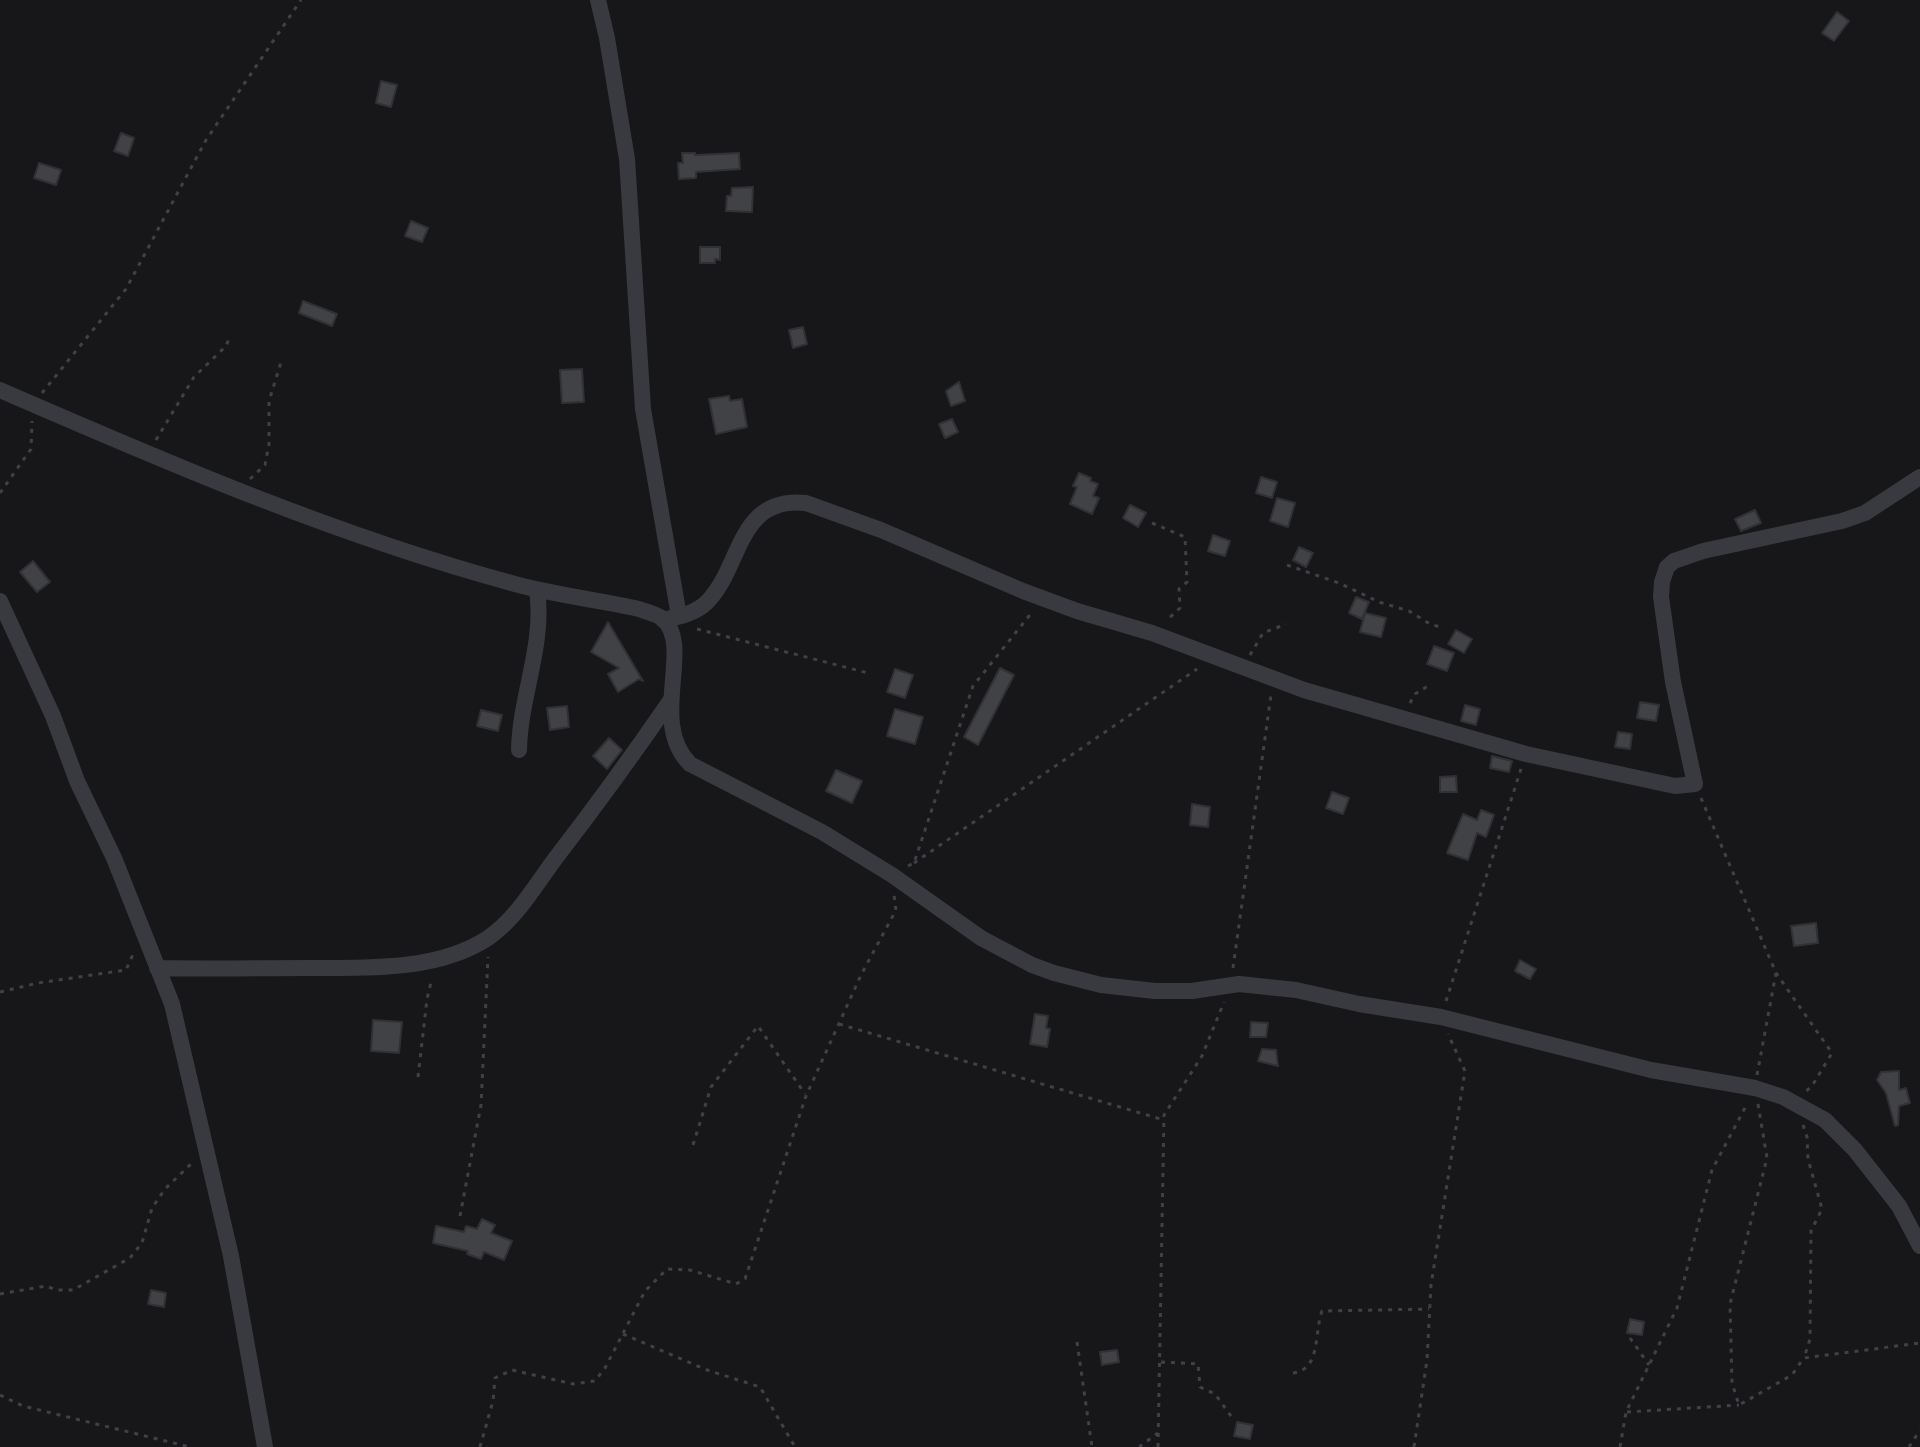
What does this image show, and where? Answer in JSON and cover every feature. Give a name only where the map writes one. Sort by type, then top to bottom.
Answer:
[{"type":"street","points":[[598,0],[627,159],[643,409],[678,621],[673,642],[670,719],[673,738],[681,755],[690,764],[801,820],[892,875],[981,938],[1043,969],[1101,985],[1137,990],[1178,991],[1231,985],[1274,987],[1441,1017],[1651,1070],[1755,1088],[1793,1101],[1825,1120],[1866,1161],[1899,1206],[1920,1246]]},
{"type":"street","points":[[0,390],[147,453],[349,533],[537,590],[639,609],[678,621],[698,610],[715,593],[751,523],[772,508],[796,502],[818,505],[1043,598],[1152,633],[1274,679],[1399,719],[1526,754],[1675,786],[1695,784],[1673,682],[1661,597],[1667,567],[1674,561],[1703,551],[1842,521],[1878,506],[1920,477]]},
{"type":"street","points":[[519,750],[520,718],[537,641],[537,590]]},
{"type":"street","points":[[0,601],[34,674],[77,781],[114,858],[172,1004],[241,1304],[265,1447]]},
{"type":"street","points":[[157,968],[350,968],[437,959],[460,952],[489,937],[538,882],[627,765],[671,700]]},
{"type":"path","points":[[0,493],[31,449],[33,404],[126,289],[206,140],[301,0]]},
{"type":"path","points":[[147,453],[194,377],[226,346],[230,337]]},
{"type":"path","points":[[239,490],[265,465],[269,444],[269,401],[282,359]]},
{"type":"path","points":[[1152,523],[1185,537],[1188,563],[1187,582],[1179,589],[1180,608],[1152,633]]},
{"type":"path","points":[[1287,565],[1339,583],[1440,627]]},
{"type":"path","points":[[914,863],[973,686],[1043,598]]},
{"type":"path","points":[[678,621],[868,673]]},
{"type":"path","points":[[1240,667],[1260,642],[1263,633],[1286,624]]},
{"type":"path","points":[[480,1447],[493,1401],[495,1378],[512,1370],[573,1384],[595,1381],[605,1368],[645,1291],[667,1269],[690,1270],[736,1284],[745,1279],[806,1096],[861,975],[896,910],[892,875],[1214,658]]},
{"type":"path","points":[[1158,1447],[1164,1115],[1202,1056],[1231,985],[1274,679]]},
{"type":"path","points":[[1399,719],[1415,694],[1428,686]]},
{"type":"path","points":[[1414,1447],[1427,1360],[1429,1309],[1444,1195],[1465,1071],[1441,1017],[1526,754]]},
{"type":"path","points":[[0,992],[126,970],[144,930]]},
{"type":"path","points":[[460,1216],[481,1105],[489,937]]},
{"type":"path","points":[[418,1077],[427,999],[437,959]]},
{"type":"path","points":[[1620,1447],[1626,1412],[1677,1308],[1712,1170],[1755,1088],[1776,973]]},
{"type":"path","points":[[839,1024],[1164,1120]]},
{"type":"path","points":[[693,1145],[711,1087],[758,1026],[806,1096]]},
{"type":"path","points":[[1739,1405],[1732,1383],[1730,1304],[1767,1158],[1755,1088]]},
{"type":"path","points":[[0,1294],[46,1286],[56,1290],[73,1290],[130,1258],[142,1243],[152,1208],[165,1189],[207,1147]]},
{"type":"path","points":[[1293,1373],[1303,1372],[1312,1364],[1322,1311],[1429,1309]]},
{"type":"path","points":[[623,1334],[707,1370],[760,1387],[795,1447]]},
{"type":"path","points":[[1630,1338],[1649,1365]]},
{"type":"path","points":[[1077,1342],[1092,1447]]},
{"type":"path","points":[[1626,1412],[1739,1405],[1792,1375],[1804,1358]]},
{"type":"path","points":[[1159,1362],[1198,1364],[1200,1387],[1215,1394],[1231,1416]]},
{"type":"path","points":[[0,1395],[23,1406],[190,1447]]},
{"type":"path","points":[[1909,1447],[1920,1430]]},
{"type":"path","points":[[1139,1447],[1158,1433]]},
{"type":"building","points":[[1837,12],[1849,21],[1834,41],[1822,33]]},
{"type":"building","points":[[381,81],[397,85],[391,107],[376,103]]},
{"type":"building","points":[[121,133],[134,138],[128,156],[114,151]]},
{"type":"building","points":[[682,153],[739,153],[740,169],[696,172],[696,178],[679,179],[678,163],[683,163]]},
{"type":"building","points":[[39,163],[61,170],[56,185],[34,178]]},
{"type":"building","points":[[753,187],[752,212],[726,211],[727,196],[731,196],[732,188]]},
{"type":"building","points":[[411,221],[428,228],[422,242],[405,236]]},
{"type":"building","points":[[700,247],[720,247],[720,260],[700,263]]},
{"type":"building","points":[[303,301],[337,314],[332,326],[299,313]]},
{"type":"building","points":[[803,327],[807,344],[793,348],[789,330]]},
{"type":"building","points":[[582,369],[584,402],[562,403],[560,370]]},
{"type":"building","points":[[959,382],[965,401],[951,406],[946,391]]},
{"type":"building","points":[[729,396],[730,401],[742,399],[747,427],[716,434],[709,399]]},
{"type":"building","points":[[952,419],[958,432],[945,438],[939,424]]},
{"type":"building","points":[[1079,473],[1098,484],[1093,496],[1099,498],[1092,514],[1070,504]]},
{"type":"building","points":[[1261,477],[1277,482],[1272,498],[1256,493]]},
{"type":"building","points":[[1277,498],[1295,503],[1288,527],[1270,521]]},
{"type":"building","points":[[1130,505],[1146,513],[1138,527],[1123,518]]},
{"type":"building","points":[[1755,510],[1761,523],[1741,531],[1735,519]]},
{"type":"building","points":[[1213,535],[1230,541],[1225,556],[1208,551]]},
{"type":"building","points":[[1299,547],[1313,553],[1306,567],[1293,560]]},
{"type":"building","points":[[33,561],[50,582],[37,592],[20,572]]},
{"type":"building","points":[[1356,597],[1369,602],[1362,619],[1349,613]]},
{"type":"building","points":[[1365,613],[1386,618],[1381,637],[1360,632]]},
{"type":"building","points":[[608,622],[643,681],[639,679],[618,692],[608,674],[619,668],[591,652]]},
{"type":"building","points":[[1456,630],[1472,639],[1464,653],[1448,644]]},
{"type":"building","points":[[1434,646],[1454,653],[1447,671],[1427,664]]},
{"type":"building","points":[[1000,668],[1014,675],[978,745],[964,737]]},
{"type":"building","points":[[895,669],[913,675],[905,698],[887,692]]},
{"type":"building","points":[[1640,702],[1659,705],[1656,721],[1637,718]]},
{"type":"building","points":[[1465,705],[1480,709],[1476,725],[1461,721]]},
{"type":"building","points":[[567,706],[569,727],[550,730],[547,708]]},
{"type":"building","points":[[895,709],[923,717],[915,744],[887,736]]},
{"type":"building","points":[[481,710],[502,715],[498,731],[477,726]]},
{"type":"building","points":[[1618,732],[1632,734],[1630,749],[1615,747]]},
{"type":"building","points":[[609,738],[622,750],[607,769],[593,756]]},
{"type":"building","points":[[1492,756],[1512,761],[1509,772],[1490,768]]},
{"type":"building","points":[[836,770],[862,781],[852,803],[826,791]]},
{"type":"building","points":[[1456,776],[1457,792],[1440,792],[1440,777]]},
{"type":"building","points":[[1332,792],[1349,798],[1343,814],[1326,808]]},
{"type":"building","points":[[1192,804],[1210,807],[1208,827],[1190,825]]},
{"type":"building","points":[[1481,810],[1494,815],[1486,837],[1477,833],[1468,860],[1447,853],[1463,814],[1477,820]]},
{"type":"building","points":[[1816,923],[1818,943],[1794,946],[1791,926]]},
{"type":"building","points":[[1520,960],[1536,969],[1530,979],[1515,971]]},
{"type":"building","points":[[1035,1014],[1048,1016],[1046,1028],[1050,1029],[1047,1047],[1030,1044]]},
{"type":"building","points":[[373,1020],[402,1022],[399,1053],[371,1051]]},
{"type":"building","points":[[1251,1022],[1268,1023],[1266,1037],[1250,1037]]},
{"type":"building","points":[[1262,1049],[1276,1050],[1278,1066],[1258,1061]]},
{"type":"building","points":[[1899,1071],[1899,1090],[1906,1088],[1910,1103],[1899,1106],[1898,1125],[1895,1126],[1886,1093],[1877,1080],[1881,1072]]},
{"type":"building","points":[[482,1219],[495,1225],[491,1233],[512,1241],[504,1260],[484,1252],[481,1259],[467,1254],[468,1251],[433,1243],[436,1226],[464,1232],[466,1226],[477,1229]]},
{"type":"building","points":[[151,1290],[166,1293],[164,1307],[148,1304]]},
{"type":"building","points":[[1630,1319],[1644,1322],[1642,1335],[1627,1333]]},
{"type":"building","points":[[1117,1350],[1119,1362],[1102,1365],[1100,1352]]},
{"type":"building","points":[[1237,1422],[1253,1425],[1250,1439],[1234,1436]]}]
